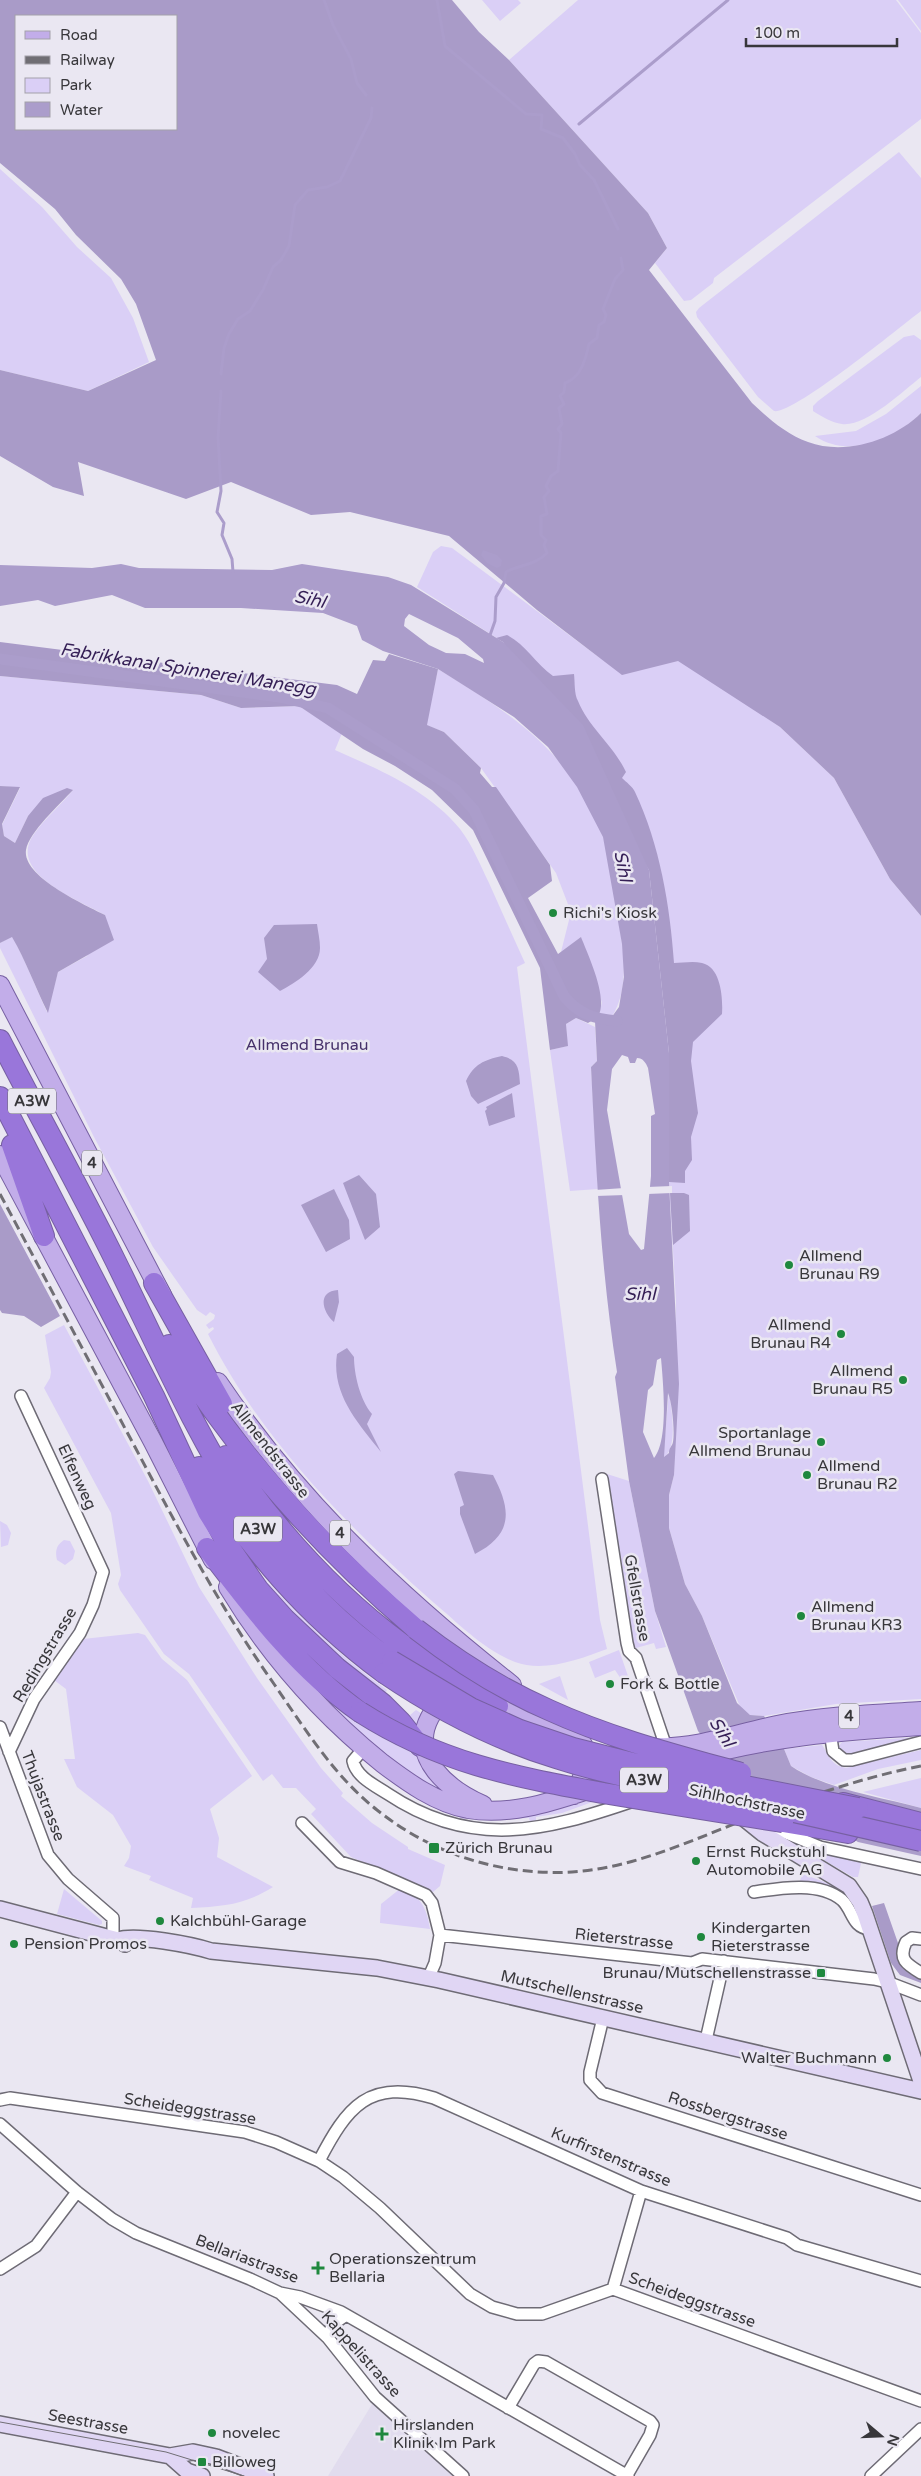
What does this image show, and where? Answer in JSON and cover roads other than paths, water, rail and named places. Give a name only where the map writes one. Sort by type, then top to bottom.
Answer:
[{"type":"highway","name":"A3W","points":[[0,1040],[115,1261],[202,1438],[257,1528],[312,1592],[388,1667]]},
{"type":"highway","name":"A3W","points":[[0,1097],[154,1396],[216,1495],[262,1559],[318,1619],[388,1667]]},
{"type":"highway","points":[[0,1113],[24,1175],[44,1236]]},
{"type":"highway","points":[[115,1261],[192,1382],[226,1430],[344,1565],[416,1629],[480,1674],[515,1694],[564,1717],[645,1746],[858,1808]]},
{"type":"highway","points":[[154,1283],[224,1408],[278,1490]]},
{"type":"highway","points":[[117,1324],[152,1412],[185,1483],[241,1581],[289,1648]]},
{"type":"highway","points":[[166,1364],[245,1484],[310,1561],[354,1604],[401,1643],[439,1670],[498,1706]]},
{"type":"highway","points":[[154,1396],[208,1512],[258,1589],[310,1644],[392,1712],[424,1752]]},
{"type":"highway","points":[[207,1548],[260,1618],[326,1686],[360,1712],[394,1733],[428,1750],[511,1776],[674,1805],[921,1843]]},
{"type":"highway","name":"Sihlhochstrasse","points":[[388,1667],[520,1730],[573,1748],[648,1766],[921,1822]]},
{"type":"highway","name":"Sihlhochstrasse","points":[[388,1667],[430,1703],[471,1724],[556,1758],[609,1773],[824,1818],[921,1843]]},
{"type":"main road","name":"Allmendstrasse","points":[[0,985],[154,1283],[249,1425],[277,1462],[331,1524],[420,1610],[508,1682],[578,1733],[636,1746],[700,1749]]},
{"type":"main road","name":"4","points":[[0,1156],[240,1607],[284,1668],[326,1714],[364,1748],[401,1777],[442,1801],[468,1809],[502,1811],[544,1804],[574,1795],[636,1775],[700,1749],[848,1716],[921,1711]]},
{"type":"main road","points":[[502,1811],[484,1806],[458,1792],[442,1779],[424,1752],[427,1724],[436,1707],[446,1699],[468,1697],[498,1706],[526,1718],[578,1733],[584,1744],[586,1761],[583,1778],[574,1795]]},
{"type":"main road","name":"4","points":[[782,1731],[830,1732],[921,1726]]},
{"type":"street","name":"Elfenweg","points":[[21,1396],[103,1572]]},
{"type":"street","name":"Gfellstrasse","points":[[602,1479],[627,1643],[629,1651],[636,1658],[666,1748]]},
{"type":"street","name":"Redingstrasse","points":[[9,1752],[34,1699],[80,1633],[93,1605],[103,1572]]},
{"type":"street","name":"Thujastrasse","points":[[0,1727],[48,1855],[68,1879],[113,1918],[116,1939]]},
{"type":"street","points":[[830,1732],[833,1751],[844,1760],[852,1760],[921,1742]]},
{"type":"street","points":[[364,1748],[353,1761],[360,1774],[413,1809],[437,1819],[466,1827],[503,1831],[528,1830],[590,1816],[651,1795],[693,1785]]},
{"type":"street","points":[[700,1749],[704,1772],[719,1799]]},
{"type":"street","points":[[636,1775],[675,1776],[693,1785],[719,1799],[762,1833],[849,1886],[860,1902],[870,1929],[921,2082]]},
{"type":"street","points":[[302,1823],[340,1862],[376,1873],[426,1895],[432,1902],[440,1935],[435,1963],[428,1979]]},
{"type":"street","points":[[762,1833],[771,1830],[786,1833],[820,1847],[921,1869]]},
{"type":"street","points":[[754,1892],[780,1888],[823,1891],[842,1901],[857,1924],[863,1929],[870,1929]]},
{"type":"street","name":"Mutschellenstrasse","points":[[0,1910],[116,1939],[130,1937],[192,1946],[211,1951],[376,1968],[706,2040],[921,2091]]},
{"type":"street","name":"Rieterstrasse","points":[[440,1935],[692,1963],[702,1959],[724,1961],[887,1982],[921,1995]]},
{"type":"street","points":[[921,1940],[912,1938],[906,1942],[902,1956],[905,1964],[921,1973]]},
{"type":"street","points":[[706,2040],[724,1961]]},
{"type":"street","name":"Rossbergstrasse","points":[[603,2018],[590,2072],[590,2080],[602,2093],[921,2194]]},
{"type":"street","name":"Kurfirstenstrasse","points":[[319,2161],[342,2119],[358,2104],[378,2093],[407,2092],[434,2098],[642,2191],[787,2238],[797,2245],[921,2281]]},
{"type":"street","name":"Scheideggstrasse","points":[[0,2100],[10,2098],[245,2132],[276,2142],[319,2161],[362,2192],[470,2294],[492,2307],[517,2314],[542,2314],[612,2289],[921,2401]]},
{"type":"street","name":"Bellariastrasse","points":[[0,2124],[77,2192],[136,2233],[280,2293],[300,2297],[346,2315],[628,2476]]},
{"type":"street","points":[[612,2289],[642,2191]]},
{"type":"street","points":[[0,2269],[36,2246],[77,2192]]},
{"type":"street","name":"Kappelistrasse","points":[[280,2293],[328,2338],[375,2397],[463,2476]]},
{"type":"street","points":[[328,2338],[332,2324],[346,2315]]},
{"type":"street","points":[[508,2408],[534,2364],[538,2361],[546,2362],[650,2421],[653,2425],[650,2435],[628,2476]]},
{"type":"street","name":"Seestrasse","points":[[0,2424],[170,2456],[193,2452],[216,2457],[266,2476]]},
{"type":"street","points":[[871,2476],[921,2429]]},
{"type":"street","name":"Seestrasse","points":[[170,2456],[187,2471],[202,2476]]},
{"type":"water","points":[[483,550],[497,555],[502,560],[501,566],[497,568],[487,563],[481,555]]},
{"type":"water","name":"Sihl","points":[[121,564],[139,568],[272,570],[302,564],[388,577],[411,585],[503,642],[583,725],[649,870],[669,1053],[669,1182],[679,1384],[674,1475],[669,1495],[669,1528],[685,1584],[702,1616],[737,1703],[750,1715],[764,1716],[784,1749],[791,1766],[820,1781],[854,1792],[921,1808],[921,1856],[858,1842],[724,1764],[698,1731],[655,1611],[629,1481],[615,1377],[617,1372],[611,1334],[600,1220],[591,1067],[597,1061],[595,1021],[611,1018],[619,1007],[624,977],[622,944],[603,837],[577,787],[548,747],[514,717],[438,669],[383,651],[362,640],[357,626],[323,613],[241,608],[145,608],[112,595],[55,606],[38,600],[0,606],[0,565],[92,568]],"holes":[[[409,614],[458,638],[483,659],[484,663],[465,654],[446,653],[429,645],[404,626],[405,619]],[[622,1055],[628,1057],[630,1063],[635,1063],[637,1058],[641,1059],[648,1068],[655,1114],[651,1116],[651,1176],[644,1249],[641,1250],[629,1234],[607,1110],[612,1069]],[[661,1358],[664,1410],[662,1438],[659,1450],[654,1458],[643,1432],[648,1390],[653,1385],[657,1360]],[[668,1393],[672,1410],[674,1437],[669,1453],[664,1457]]]},
{"type":"water","points":[[338,1290],[339,1302],[334,1322],[324,1308],[324,1298],[331,1291]]},
{"type":"water","points":[[347,1348],[354,1357],[358,1387],[364,1402],[372,1414],[367,1424],[381,1452],[355,1419],[342,1395],[336,1369],[337,1354]]},
{"type":"waterway","points":[[324,0],[333,25],[351,59],[357,83],[366,95]]},
{"type":"waterway","points":[[437,0],[445,46],[526,114],[542,115],[541,129],[563,138],[575,154],[580,165],[594,180],[618,229]]},
{"type":"waterway","points":[[579,124],[728,0]]},
{"type":"waterway","points":[[221,374],[224,348],[229,334],[238,319],[250,311],[263,290],[273,267],[281,260],[289,246],[295,205],[308,190],[327,187],[340,181],[371,118],[372,108]]},
{"type":"waterway","points":[[489,638],[495,621],[496,597],[504,583],[506,572],[532,563],[547,553],[544,545],[546,540],[541,535],[541,516],[547,514],[544,497],[549,491],[546,486],[551,476],[558,471],[561,433],[558,429],[562,424],[559,408],[564,404],[560,396],[564,392],[565,383],[575,377],[582,367],[589,344],[597,338],[599,325],[604,322],[606,315],[603,309],[615,279],[623,270],[621,258]]},
{"type":"waterway","points":[[221,391],[218,438],[221,491],[217,512],[224,523],[222,535],[232,559],[233,572]]},
{"type":"waterway","name":"Fabrikkanal Spinnerei Manegg","points":[[0,659],[279,697],[328,708],[455,789],[474,810],[564,996],[587,1015],[617,1021]]},
{"type":"tram line","points":[[0,2422],[166,2452],[244,2476]]},
{"type":"railway","points":[[0,1194],[201,1568],[254,1655],[297,1718],[334,1767],[362,1797],[398,1825],[421,1839],[468,1859],[519,1870],[572,1872],[619,1865],[641,1859],[836,1788],[921,1766]]},
{"type":"place","name":"Richi's Kiosk","points":[[553,913]]},
{"type":"place","name":"Allmend Brunau R9","points":[[789,1265]]},
{"type":"place","name":"Allmend Brunau R4","points":[[841,1334]]},
{"type":"place","name":"Allmend Brunau R5","points":[[903,1380]]},
{"type":"place","name":"Sportanlage Allmend Brunau","points":[[821,1442]]},
{"type":"place","name":"Allmend Brunau R2","points":[[807,1475]]},
{"type":"place","name":"Allmend Brunau KR3","points":[[801,1616]]},
{"type":"place","name":"Fork & Bottle","points":[[610,1684]]},
{"type":"place","name":"Zürich Brunau","points":[[434,1848]]},
{"type":"place","name":"Ernst Ruckstuhl Automobile AG","points":[[696,1861]]},
{"type":"place","name":"Kalchbühl-Garage","points":[[160,1921]]},
{"type":"place","name":"Kindergarten Rieterstrasse","points":[[701,1937]]},
{"type":"place","name":"Pension Promos","points":[[14,1944]]},
{"type":"place","name":"Brunau/Mutschellenstrasse","points":[[821,1973]]},
{"type":"place","name":"Walter Buchmann","points":[[887,2058]]},
{"type":"place","name":"Operationszentrum Bellaria","points":[[318,2268]]},
{"type":"place","name":"novelec","points":[[212,2433]]},
{"type":"place","name":"Hirslanden Klinik Im Park","points":[[382,2434]]},
{"type":"place","name":"Billoweg","points":[[202,2462]]},
{"type":"park label","name":"Allmend Brunau","points":[[307,1045]]}]
